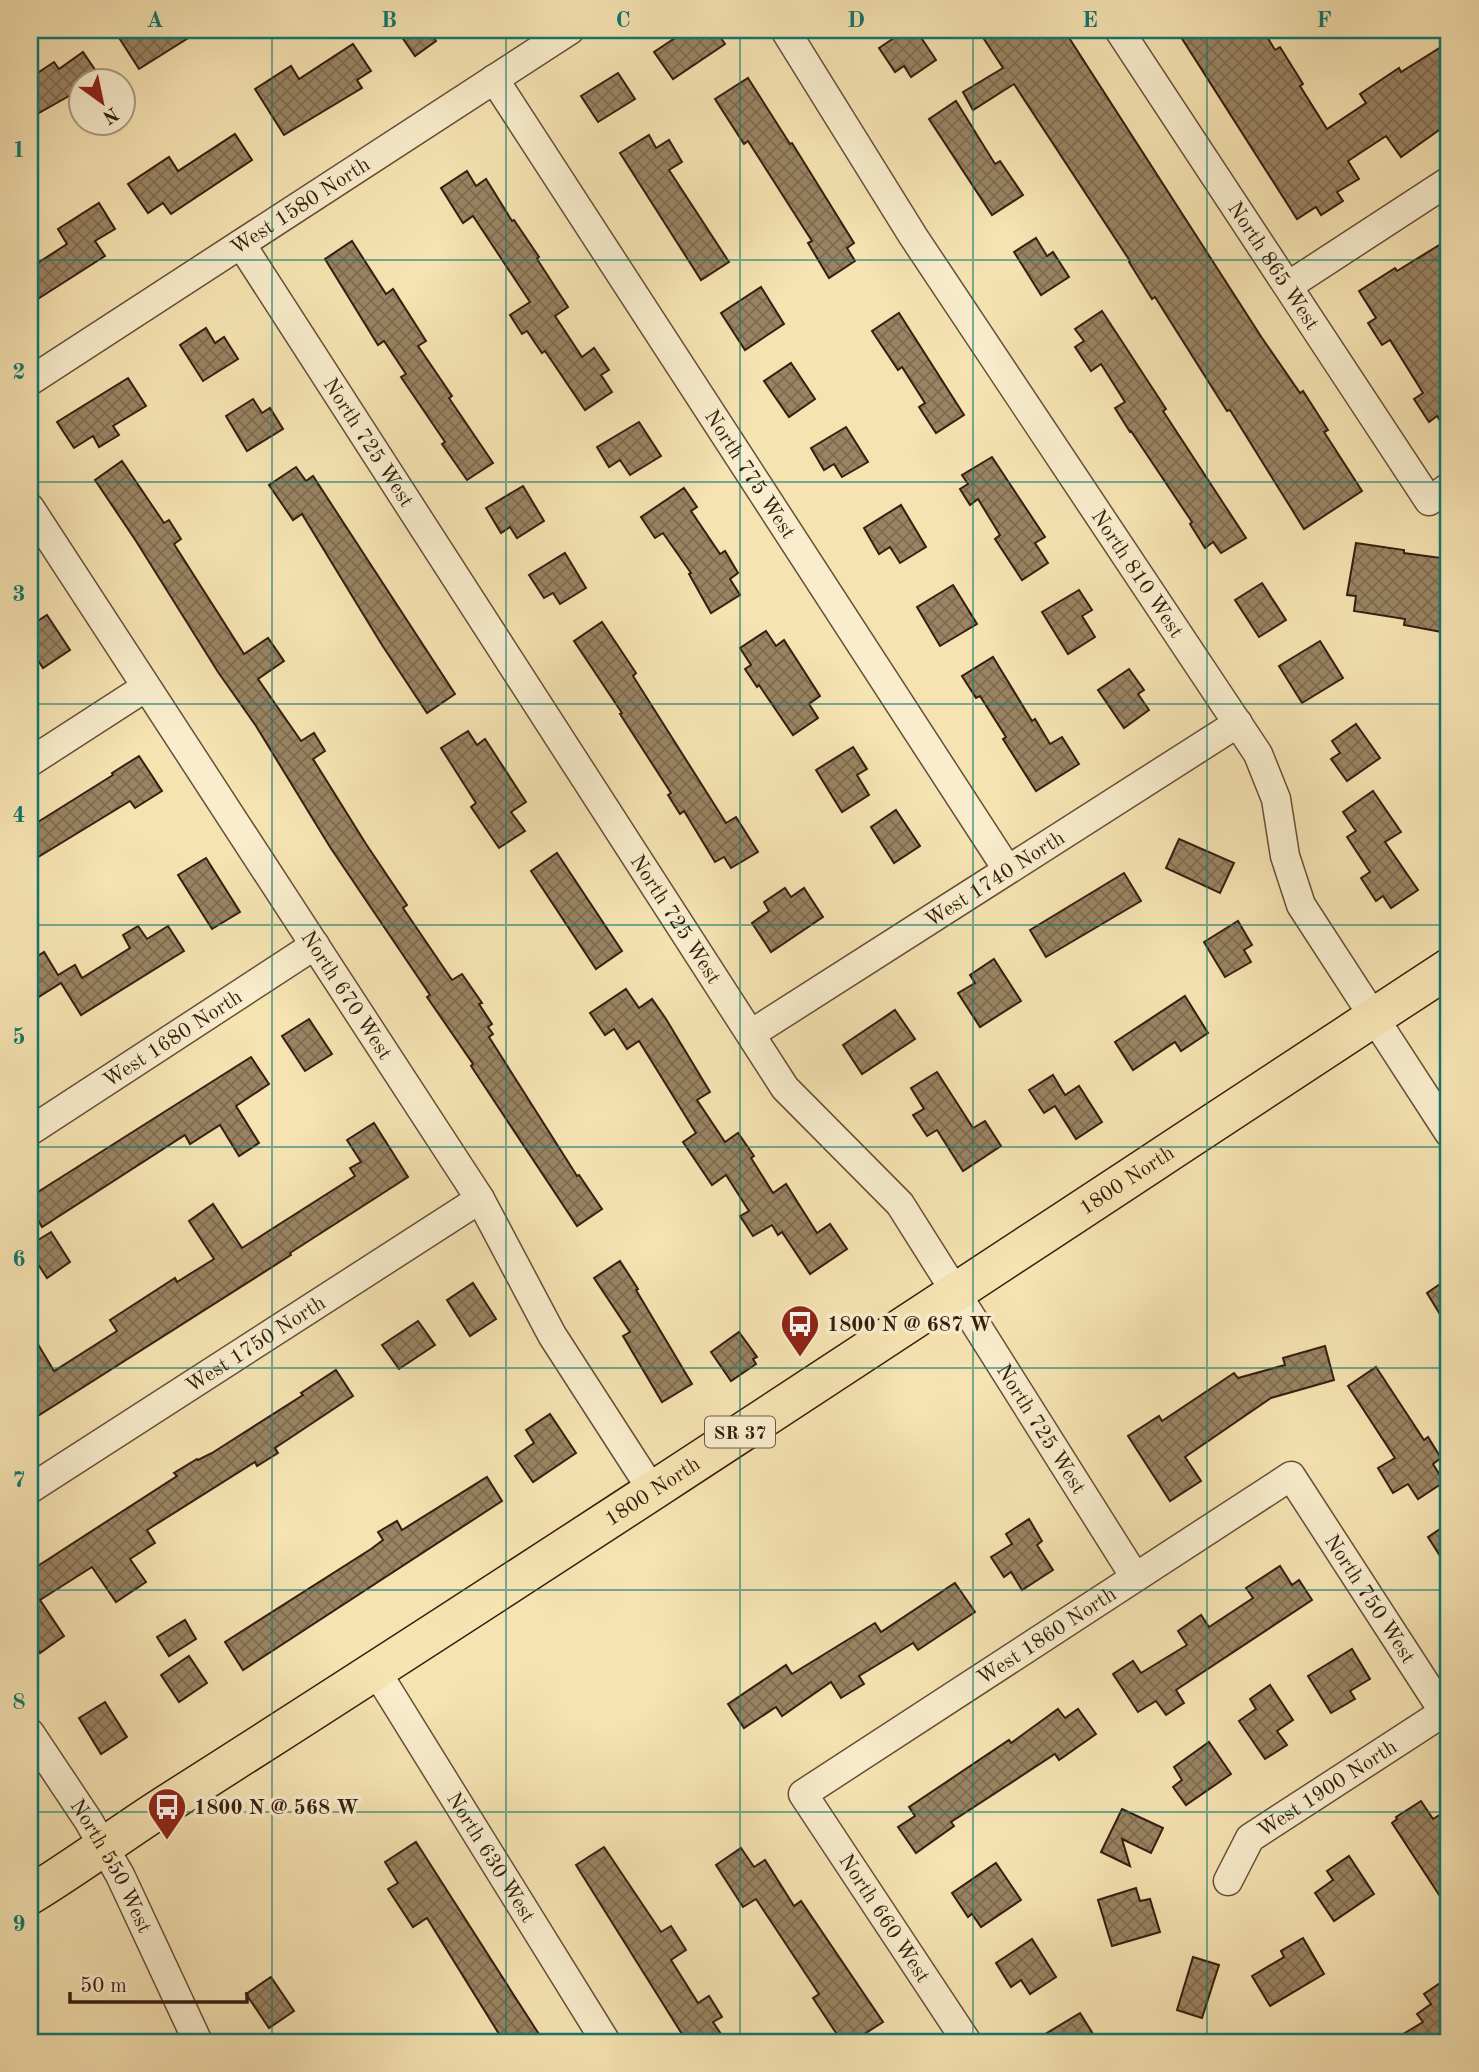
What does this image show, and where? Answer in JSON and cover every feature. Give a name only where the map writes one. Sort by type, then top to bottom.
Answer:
[{"type":"main road","name":"1800 North","points":[[30,1895],[130,1827],[376,1671],[1449,968]]},
{"type":"street","name":"West 1580 North","points":[[30,381],[570,30]]},
{"type":"street","name":"North 810 West","points":[[785,30],[913,236],[1258,754],[1276,799],[1285,856],[1301,905],[1449,1133]]},
{"type":"street","name":"North 865 West","points":[[1119,30],[1288,286],[1439,494]]},
{"type":"street","name":"North 775 West","points":[[494,79],[1007,869]]},
{"type":"street","points":[[1288,286],[1449,181]]},
{"type":"street","name":"North 725 West","points":[[241,244],[785,1088],[900,1204],[1135,1577]]},
{"type":"street","name":"North 670 West","points":[[30,508],[480,1199],[552,1335],[652,1490]]},
{"type":"street","points":[[30,762],[146,687]]},
{"type":"street","name":"West 1740 North","points":[[751,1034],[1238,723]]},
{"type":"street","name":"West 1680 North","points":[[30,1131],[315,946]]},
{"type":"street","name":"West 1750 North","points":[[30,1489],[480,1199]]},
{"type":"street","name":"West 1860 North","points":[[803,1794],[1291,1475]]},
{"type":"street","name":"North 750 West","points":[[1291,1475],[1447,1716]]},
{"type":"street","name":"North 630 West","points":[[376,1671],[606,2042]]},
{"type":"street","name":"West 1900 North","points":[[1228,1881],[1250,1838],[1447,1716]]},
{"type":"street","name":"North 550 West","points":[[30,1733],[120,1875],[198,2042]]},
{"type":"street","name":"North 660 West","points":[[803,1794],[967,2042]]},
{"type":"building","points":[[114,30],[201,30],[139,69]]},
{"type":"building","points":[[397,30],[428,30],[436,41],[415,56]]},
{"type":"building","points":[[687,30],[715,30],[725,44],[673,79],[654,52]]},
{"type":"building","points":[[906,30],[916,30],[936,60],[911,77],[904,66],[895,72],[879,48]]},
{"type":"building","points":[[978,30],[1064,30],[1262,338],[1300,393],[1303,391],[1328,430],[1324,432],[1362,491],[1304,529],[1230,410],[1227,411],[1155,297],[1152,299],[1014,84],[973,110],[963,92],[1003,68]]},
{"type":"building","points":[[1193,30],[1263,30],[1275,50],[1280,47],[1327,129],[1366,103],[1360,94],[1399,68],[1401,72],[1449,42],[1449,123],[1401,157],[1386,136],[1348,161],[1359,179],[1337,192],[1343,201],[1321,215],[1316,207],[1297,219],[1181,37]]},
{"type":"building","points":[[353,44],[371,71],[357,80],[362,88],[284,135],[255,89],[291,66],[299,79]]},
{"type":"building","points":[[83,52],[92,66],[66,66],[66,98],[39,113],[30,99],[30,78],[54,62],[59,69]]},
{"type":"building","points":[[618,73],[635,99],[598,122],[581,96]]},
{"type":"building","points":[[748,78],[854,243],[847,248],[855,261],[829,278],[808,243],[812,241],[748,141],[744,144],[715,99]]},
{"type":"building","points":[[956,101],[995,164],[1000,161],[1023,195],[992,215],[929,119]]},
{"type":"building","points":[[235,134],[252,160],[171,214],[163,203],[148,213],[128,184],[169,157],[178,171]]},
{"type":"building","points":[[649,135],[656,148],[669,140],[682,162],[669,170],[729,262],[701,280],[620,153]]},
{"type":"building","points":[[467,171],[476,186],[486,179],[539,257],[537,259],[568,307],[555,316],[582,357],[594,348],[609,370],[601,375],[612,392],[585,410],[545,351],[542,353],[527,331],[522,334],[510,315],[530,302],[473,216],[463,223],[441,188]]},
{"type":"building","points":[[99,203],[115,229],[95,241],[105,256],[30,304],[30,268],[67,244],[58,229]]},
{"type":"building","points":[[1036,238],[1047,256],[1053,252],[1069,277],[1041,295],[1014,252]]},
{"type":"building","points":[[1449,239],[1449,435],[1437,416],[1429,422],[1414,399],[1423,393],[1390,340],[1382,345],[1368,323],[1376,318],[1359,291]]},
{"type":"building","points":[[352,241],[386,294],[393,289],[426,341],[418,346],[493,463],[467,480],[401,377],[406,374],[384,341],[378,345],[325,259]]},
{"type":"building","points":[[761,287],[784,324],[745,350],[721,313]]},
{"type":"building","points":[[1102,311],[1246,538],[1221,553],[1213,542],[1205,548],[1190,524],[1192,522],[1130,432],[1115,408],[1125,402],[1101,364],[1091,371],[1075,347],[1084,341],[1075,329]]},
{"type":"building","points":[[899,313],[964,415],[936,433],[919,407],[925,403],[902,367],[898,370],[872,331]]},
{"type":"building","points":[[206,328],[215,343],[224,337],[238,359],[203,381],[180,345]]},
{"type":"building","points":[[791,363],[815,399],[789,417],[764,381]]},
{"type":"building","points":[[128,378],[146,406],[113,426],[119,435],[99,447],[93,436],[74,448],[57,422]]},
{"type":"building","points":[[253,399],[262,413],[270,408],[283,429],[247,451],[226,416]]},
{"type":"building","points":[[639,422],[661,456],[630,475],[620,460],[609,467],[597,447]]},
{"type":"building","points":[[846,427],[868,462],[842,477],[834,464],[824,470],[811,448]]},
{"type":"building","points":[[992,457],[1045,537],[1035,543],[1048,563],[1022,580],[995,539],[1000,535],[978,499],[970,505],[960,489],[968,484],[962,475]]},
{"type":"building","points":[[122,461],[164,523],[169,520],[181,539],[174,544],[244,654],[268,638],[284,661],[258,679],[301,741],[314,733],[325,751],[313,759],[407,905],[403,908],[452,980],[462,974],[482,1003],[479,1004],[492,1024],[488,1027],[493,1034],[489,1037],[577,1176],[579,1175],[602,1209],[577,1226],[471,1066],[473,1064],[427,997],[430,995],[330,847],[256,726],[218,672],[95,480]]},
{"type":"building","points":[[296,467],[306,481],[313,476],[455,694],[427,713],[302,514],[293,520],[269,485]]},
{"type":"building","points":[[523,486],[544,521],[517,538],[510,527],[501,533],[486,508]]},
{"type":"building","points":[[684,488],[697,507],[691,511],[720,554],[725,551],[738,573],[730,579],[740,595],[711,613],[689,574],[691,573],[663,533],[655,538],[641,517]]},
{"type":"building","points":[[901,505],[926,547],[900,563],[890,547],[879,554],[864,528]]},
{"type":"building","points":[[1356,543],[1449,559],[1447,633],[1404,625],[1405,619],[1354,611],[1356,596],[1347,595]]},
{"type":"building","points":[[565,553],[586,588],[560,604],[553,593],[544,598],[529,575]]},
{"type":"building","points":[[1262,583],[1286,620],[1259,637],[1235,600]]},
{"type":"building","points":[[953,585],[977,624],[940,646],[917,607]]},
{"type":"building","points":[[1079,590],[1092,610],[1082,616],[1095,637],[1068,654],[1042,612]]},
{"type":"building","points":[[47,615],[70,650],[43,668],[30,648],[30,626]]},
{"type":"building","points":[[602,622],[636,673],[633,676],[726,823],[736,817],[758,852],[731,868],[724,857],[715,862],[684,811],[680,814],[668,795],[671,793],[620,714],[622,713],[574,641]]},
{"type":"building","points":[[766,631],[776,646],[784,640],[820,696],[809,704],[818,718],[793,735],[745,669],[751,665],[740,648]]},
{"type":"building","points":[[1320,641],[1343,678],[1302,703],[1279,666]]},
{"type":"building","points":[[993,657],[1032,721],[1035,719],[1050,744],[1062,737],[1079,764],[1036,791],[980,696],[976,698],[962,676]]},
{"type":"building","points":[[1129,669],[1144,690],[1138,694],[1149,710],[1124,728],[1098,690]]},
{"type":"building","points":[[1356,724],[1380,758],[1347,781],[1331,759],[1340,753],[1332,741]]},
{"type":"building","points":[[468,731],[477,745],[485,739],[526,802],[511,812],[525,831],[499,848],[471,807],[476,803],[441,748]]},
{"type":"building","points":[[853,747],[867,769],[857,775],[869,795],[842,812],[816,770]]},
{"type":"building","points":[[139,756],[162,791],[135,808],[130,801],[30,862],[30,827]]},
{"type":"building","points":[[1373,791],[1401,832],[1385,842],[1418,890],[1391,908],[1383,896],[1376,901],[1361,878],[1370,872],[1347,837],[1356,831],[1343,812]]},
{"type":"building","points":[[896,810],[920,846],[894,863],[871,827]]},
{"type":"building","points":[[1179,839],[1234,863],[1220,893],[1166,868]]},
{"type":"building","points":[[557,853],[622,951],[596,969],[531,871]]},
{"type":"building","points":[[206,858],[240,912],[212,929],[178,875]]},
{"type":"building","points":[[1124,873],[1141,901],[1046,957],[1030,930]]},
{"type":"building","points":[[785,888],[791,897],[804,888],[823,917],[771,952],[752,923],[769,911],[764,902]]},
{"type":"building","points":[[1238,921],[1252,945],[1244,950],[1251,962],[1225,977],[1204,942]]},
{"type":"building","points":[[138,926],[147,939],[168,926],[184,951],[81,1015],[61,983],[37,998],[30,986],[30,961],[44,952],[58,975],[75,965],[82,978],[130,948],[123,935]]},
{"type":"building","points":[[994,959],[1021,1001],[980,1027],[958,993],[975,983],[970,975]]},
{"type":"building","points":[[626,989],[639,1008],[652,999],[666,1019],[710,1092],[697,1100],[725,1142],[738,1133],[754,1156],[751,1158],[773,1193],[786,1184],[817,1233],[830,1224],[847,1249],[810,1274],[782,1232],[778,1235],[772,1225],[753,1236],[740,1216],[749,1211],[726,1175],[712,1185],[683,1142],[696,1133],[639,1041],[627,1049],[614,1029],[605,1035],[590,1013]]},
{"type":"building","points":[[1185,996],[1208,1033],[1181,1051],[1175,1042],[1133,1070],[1115,1042]]},
{"type":"building","points":[[895,1010],[915,1039],[862,1074],[843,1045]]},
{"type":"building","points":[[309,1019],[332,1054],[305,1071],[282,1036]]},
{"type":"building","points":[[251,1057],[269,1084],[236,1106],[259,1143],[239,1156],[220,1125],[190,1144],[185,1135],[42,1227],[30,1206],[30,1197]]},
{"type":"building","points":[[937,1072],[973,1128],[985,1121],[1001,1146],[963,1171],[937,1130],[927,1136],[913,1115],[924,1109],[911,1088]]},
{"type":"building","points":[[1053,1075],[1065,1095],[1079,1086],[1102,1122],[1076,1139],[1055,1106],[1044,1113],[1029,1090]]},
{"type":"building","points":[[374,1123],[408,1177],[30,1421],[30,1331],[54,1371],[117,1331],[110,1320],[175,1278],[177,1282],[214,1259],[189,1221],[213,1204],[242,1248],[355,1176],[350,1168],[361,1162],[347,1140]]},
{"type":"building","points":[[51,1232],[70,1262],[47,1278],[30,1252],[30,1245]]},
{"type":"building","points":[[620,1261],[692,1384],[662,1402],[623,1336],[630,1332],[594,1278]]},
{"type":"building","points":[[1449,1278],[1449,1329],[1427,1293]]},
{"type":"building","points":[[473,1283],[496,1319],[470,1336],[447,1300]]},
{"type":"building","points":[[418,1321],[435,1345],[399,1369],[382,1345]]},
{"type":"building","points":[[739,1332],[757,1357],[753,1359],[756,1364],[731,1381],[711,1352]]},
{"type":"building","points":[[1325,1346],[1334,1380],[1271,1398],[1185,1457],[1201,1481],[1170,1501],[1128,1436],[1159,1416],[1162,1421],[1234,1373],[1238,1378],[1285,1365],[1283,1358]]},
{"type":"building","points":[[1376,1367],[1424,1440],[1428,1437],[1441,1458],[1433,1464],[1444,1482],[1418,1499],[1408,1484],[1393,1493],[1378,1468],[1395,1458],[1348,1386]]},
{"type":"building","points":[[336,1370],[353,1396],[275,1448],[278,1453],[257,1466],[255,1462],[147,1530],[155,1543],[130,1559],[146,1582],[116,1602],[92,1567],[40,1600],[64,1636],[40,1653],[30,1638],[30,1571],[177,1476],[174,1473],[212,1453],[303,1395],[301,1393]]},
{"type":"building","points":[[550,1414],[576,1453],[533,1482],[515,1456],[534,1443],[526,1430]]},
{"type":"building","points":[[487,1477],[502,1501],[243,1670],[225,1642],[371,1549],[383,1540],[378,1532],[397,1521],[402,1530]]},
{"type":"building","points":[[1029,1519],[1042,1541],[1037,1545],[1053,1570],[1022,1590],[1011,1572],[1004,1577],[991,1557],[1012,1544],[1006,1534]]},
{"type":"building","points":[[1449,1523],[1449,1570],[1428,1537]]},
{"type":"building","points":[[1280,1566],[1292,1585],[1299,1580],[1312,1600],[1176,1690],[1184,1703],[1166,1715],[1156,1701],[1138,1712],[1113,1674],[1133,1661],[1141,1673],[1187,1645],[1178,1631],[1201,1615],[1209,1627],[1253,1598],[1246,1588]]},
{"type":"building","points":[[955,1583],[975,1612],[918,1650],[913,1643],[859,1676],[864,1684],[841,1698],[831,1682],[782,1716],[776,1707],[744,1728],[728,1704],[786,1665],[792,1674],[875,1623],[881,1632]]},
{"type":"building","points":[[185,1620],[196,1639],[169,1656],[157,1637]]},
{"type":"building","points":[[1352,1649],[1370,1679],[1350,1691],[1355,1699],[1331,1713],[1308,1676]]},
{"type":"building","points":[[189,1656],[207,1683],[179,1702],[161,1675]]},
{"type":"building","points":[[1270,1685],[1293,1720],[1277,1731],[1287,1745],[1265,1759],[1239,1721],[1256,1709],[1250,1699]]},
{"type":"building","points":[[105,1702],[127,1737],[101,1754],[79,1718]]},
{"type":"building","points":[[1058,1709],[1065,1718],[1078,1709],[1096,1734],[1059,1760],[1055,1754],[951,1822],[954,1826],[916,1853],[898,1827],[915,1816],[909,1807],[1009,1740],[1011,1743]]},
{"type":"building","points":[[1209,1742],[1231,1774],[1186,1805],[1173,1787],[1182,1780],[1174,1767]]},
{"type":"building","points":[[1421,1801],[1433,1819],[1449,1809],[1449,1910],[1392,1823],[1396,1817]]},
{"type":"building","points":[[1122,1809],[1163,1828],[1151,1853],[1122,1839],[1130,1866],[1101,1852]]},
{"type":"building","points":[[416,1842],[544,2042],[504,2042],[427,1918],[413,1927],[388,1889],[398,1883],[385,1862]]},
{"type":"building","points":[[604,1847],[661,1932],[671,1926],[686,1950],[671,1960],[698,2003],[709,1996],[722,2017],[713,2022],[721,2034],[708,2042],[687,2042],[576,1865]]},
{"type":"building","points":[[741,1848],[754,1867],[765,1860],[794,1906],[801,1901],[883,2022],[852,2042],[842,2042],[813,1998],[819,1994],[756,1899],[743,1907],[716,1865]]},
{"type":"building","points":[[1349,1856],[1374,1894],[1334,1921],[1315,1893],[1333,1880],[1327,1871]]},
{"type":"building","points":[[996,1863],[1021,1900],[981,1927],[972,1914],[968,1917],[952,1893]]},
{"type":"building","points":[[1136,1888],[1140,1901],[1150,1899],[1160,1932],[1112,1946],[1098,1900]]},
{"type":"building","points":[[1303,1938],[1324,1974],[1270,2006],[1252,1976],[1284,1957],[1281,1951]]},
{"type":"building","points":[[1032,1939],[1056,1977],[1030,1994],[1021,1980],[1011,1987],[996,1963]]},
{"type":"building","points":[[1193,1957],[1219,1965],[1202,2018],[1177,2010]]},
{"type":"building","points":[[271,1977],[294,2011],[269,2028],[246,1994]]},
{"type":"building","points":[[1449,1977],[1449,2032],[1435,2042],[1390,2042],[1423,2022],[1417,2014],[1431,2004],[1424,1994]]},
{"type":"building","points":[[1080,2013],[1098,2042],[1032,2042]]},
{"type":"place","name":"1800 N @ 687 W","points":[[800,1358]]},
{"type":"place","name":"1800 N @ 568 W","points":[[167,1841]]}]
